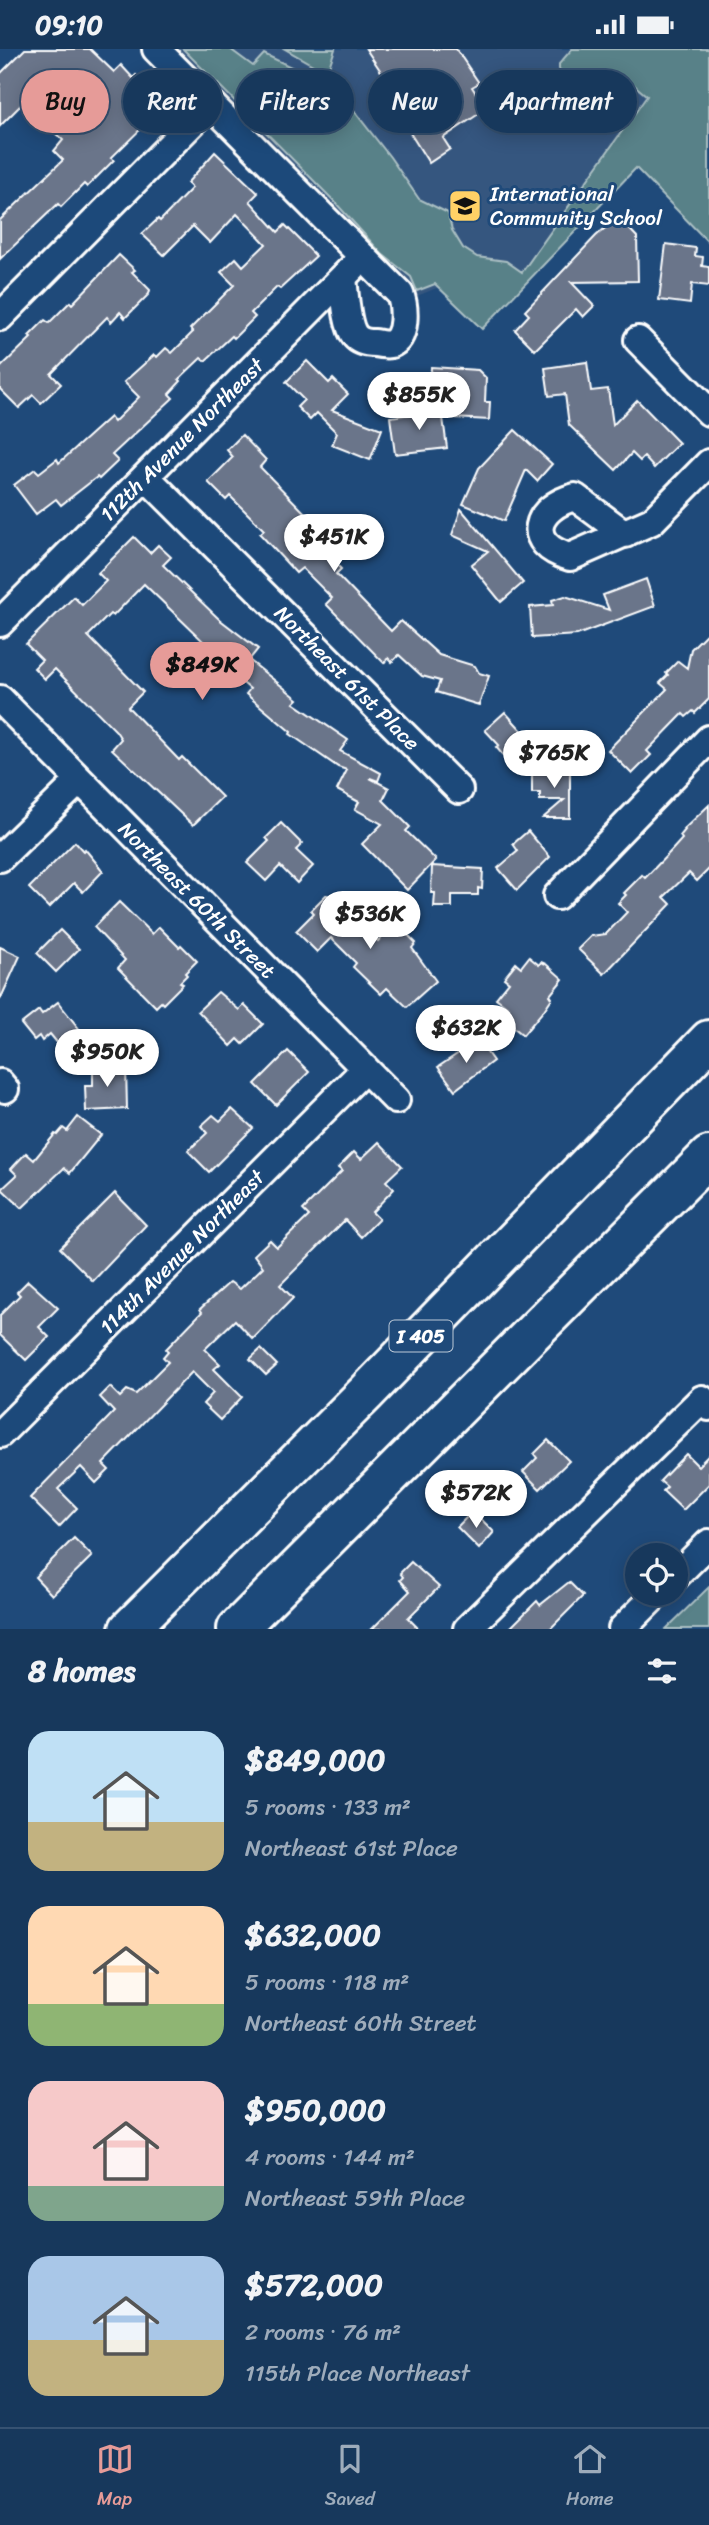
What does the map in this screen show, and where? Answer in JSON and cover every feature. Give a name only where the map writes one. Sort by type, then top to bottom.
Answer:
[{"type":"highway","name":"I 405","points":[[129,1629],[366,1393],[709,1040]]},
{"type":"highway","points":[[237,1629],[709,1156]]},
{"type":"street","points":[[156,49],[177,70]]},
{"type":"street","points":[[222,115],[400,294],[403,301],[402,331],[398,340],[390,345],[366,343],[357,339],[350,328],[343,278]]},
{"type":"street","points":[[0,317],[182,133]]},
{"type":"street","name":"112th Avenue Northeast","points":[[0,623],[363,257]]},
{"type":"street","points":[[638,340],[709,412]]},
{"type":"street","points":[[625,534],[652,521],[709,463]]},
{"type":"street","name":"Northeast 61st Place","points":[[146,477],[459,790]]},
{"type":"street","name":"Northeast 60th Street","points":[[0,699],[396,1100]]},
{"type":"street","points":[[558,896],[709,739]]},
{"type":"street","points":[[0,858],[79,781]]},
{"type":"street","name":"114th Avenue Northeast","points":[[0,1434],[365,1069]]},
{"type":"street","points":[[467,1629],[706,1403]]},
{"type":"street","points":[[688,1564],[709,1543]]},
{"type":"street","points":[[622,1629],[645,1606]]},
{"type":"shaded area","name":"International Community School","points":[[174,49],[709,49],[709,243],[636,168],[482,329],[439,287],[412,298],[254,133],[354,133],[354,70],[236,70],[236,114],[222,99],[222,70],[194,70]]},
{"type":"green space","points":[[183,49],[230,49],[253,66],[264,54],[298,70],[236,70],[236,102],[222,88],[222,70],[204,70]]},
{"type":"green space","points":[[285,49],[335,49],[328,70],[322,70]]},
{"type":"green space","points":[[572,49],[709,49],[709,243],[636,168],[482,329],[435,284],[417,291],[411,277],[382,254],[266,133],[354,133],[354,111],[419,199],[448,213],[452,230],[463,248],[477,257],[506,261],[522,272],[621,133],[637,133],[637,110],[647,96],[637,88],[637,70],[560,70],[559,64]]},
{"type":"green space","points":[[709,1587],[709,1629],[666,1629]]},
{"type":"building","points":[[25,49],[90,49],[114,72],[121,65],[126,70],[123,70],[123,133],[137,133],[87,187],[84,184],[61,207],[58,204],[0,259],[0,220],[63,160],[54,151],[63,140],[56,134],[109,133],[109,70],[21,70],[21,105],[0,126],[0,74]]},
{"type":"building","points":[[366,49],[456,49],[476,79],[476,85],[472,87],[476,93],[476,116],[462,125],[462,70],[380,70]]},
{"type":"building","points":[[410,133],[450,133],[443,138],[450,149],[429,163]]},
{"type":"building","points":[[215,152],[258,193],[250,201],[278,232],[285,225],[316,256],[280,289],[277,287],[251,313],[255,317],[234,338],[232,336],[205,361],[201,358],[179,379],[181,381],[169,394],[173,398],[112,455],[118,461],[99,479],[97,477],[61,505],[56,499],[36,514],[14,485],[35,469],[39,473],[57,459],[59,463],[110,417],[114,422],[139,397],[124,382],[154,355],[157,357],[166,348],[172,353],[193,332],[190,329],[234,285],[221,272],[236,258],[243,266],[266,244],[237,214],[210,243],[193,226],[164,255],[142,234],[158,219],[160,221],[192,188],[187,183]]},
{"type":"building","points":[[618,217],[637,237],[638,281],[571,282],[594,306],[583,317],[576,309],[535,350],[515,330],[529,315],[525,311],[596,236]]},
{"type":"building","points":[[666,244],[696,248],[695,256],[703,257],[702,266],[709,267],[709,286],[692,284],[690,304],[659,300]]},
{"type":"building","points":[[119,255],[135,270],[132,272],[150,290],[149,294],[125,318],[120,312],[111,322],[107,317],[51,374],[61,384],[41,403],[33,395],[19,408],[0,389],[0,368],[45,320],[49,323],[70,302],[72,304]]},
{"type":"building","points":[[307,361],[329,383],[333,379],[348,394],[332,410],[382,429],[370,460],[332,445],[337,433],[317,413],[310,420],[297,407],[304,400],[286,382]]},
{"type":"building","points":[[587,362],[591,391],[608,389],[613,425],[637,400],[679,443],[654,468],[644,457],[640,461],[632,453],[616,470],[569,425],[565,394],[549,396],[545,368]]},
{"type":"building","points":[[431,367],[478,370],[486,378],[485,402],[490,402],[489,420],[454,418],[430,393]]},
{"type":"building","points":[[442,410],[447,448],[395,454],[390,417]]},
{"type":"building","points":[[515,430],[552,464],[537,481],[526,470],[504,521],[463,504],[479,468]]},
{"type":"building","points":[[242,435],[266,460],[260,467],[308,516],[299,526],[341,569],[336,574],[391,631],[401,621],[439,655],[475,666],[479,673],[489,676],[479,705],[436,692],[440,681],[422,676],[399,655],[392,662],[388,658],[384,663],[326,604],[332,598],[302,568],[296,573],[260,534],[264,530],[230,496],[226,500],[208,482],[233,457],[227,450]]},
{"type":"building","points":[[461,509],[523,583],[501,602],[471,565],[488,551],[452,535]]},
{"type":"building","points":[[134,537],[150,553],[158,545],[171,557],[163,565],[219,619],[258,649],[249,660],[298,699],[294,703],[348,740],[340,751],[381,773],[378,781],[370,778],[389,788],[383,800],[410,827],[406,831],[436,860],[407,890],[362,844],[382,824],[355,809],[359,802],[337,790],[347,770],[338,767],[290,734],[291,732],[246,694],[250,689],[223,666],[227,661],[144,584],[113,616],[110,614],[88,636],[143,692],[128,707],[179,760],[182,757],[222,797],[193,825],[112,749],[121,739],[116,731],[55,669],[45,679],[34,668],[42,660],[26,644],[74,597],[82,605],[106,581],[98,573]]},
{"type":"building","points":[[646,579],[655,606],[577,635],[532,638],[530,607],[553,605],[552,600],[565,596],[609,610],[603,595]]},
{"type":"building","points":[[709,631],[709,699],[695,713],[693,711],[686,717],[683,714],[647,751],[651,755],[632,774],[608,750],[667,689],[660,683],[668,675],[666,673],[678,661],[687,668],[691,649]]},
{"type":"building","points":[[505,712],[535,745],[512,766],[496,747],[499,745],[485,730]]},
{"type":"building","points":[[532,769],[570,769],[570,818],[543,818],[564,800],[540,800],[540,793],[532,793]]},
{"type":"building","points":[[709,805],[709,869],[697,881],[689,873],[664,897],[671,904],[604,974],[578,949],[591,936],[606,934],[627,912],[618,903],[626,895],[624,893],[642,875],[645,878],[682,839],[680,836],[684,829]]},
{"type":"building","points":[[281,823],[302,844],[296,850],[313,866],[297,883],[280,866],[266,881],[247,863],[269,841],[266,838]]},
{"type":"building","points":[[528,831],[550,857],[517,890],[498,868],[518,851],[513,844]]},
{"type":"building","points":[[75,842],[83,851],[85,849],[103,871],[83,892],[74,883],[49,908],[29,888]]},
{"type":"building","points":[[432,866],[483,869],[482,889],[478,888],[478,895],[452,895],[452,907],[434,907],[435,893],[431,893]]},
{"type":"building","points":[[326,895],[333,896],[378,941],[396,923],[416,943],[412,948],[436,981],[407,1007],[387,988],[381,994],[353,967],[356,963],[331,938],[317,952],[296,931],[314,913],[311,910]]},
{"type":"building","points":[[119,902],[152,934],[159,927],[197,961],[185,973],[187,975],[180,982],[183,984],[163,1004],[161,1002],[156,1007],[118,968],[125,960],[94,927]]},
{"type":"building","points":[[60,930],[79,949],[56,972],[37,953]]},
{"type":"building","points":[[0,947],[20,956],[0,1000]]},
{"type":"building","points":[[529,957],[539,965],[541,962],[546,964],[563,979],[550,995],[552,998],[544,1010],[523,1035],[501,1017],[509,1008],[496,998],[509,982],[504,978],[516,963],[521,967]]},
{"type":"building","points":[[218,992],[239,1010],[244,1005],[263,1024],[243,1044],[238,1039],[231,1046],[198,1011]]},
{"type":"building","points":[[58,1002],[84,1035],[64,1051],[50,1034],[42,1041],[39,1036],[34,1040],[21,1024],[39,1010],[42,1014]]},
{"type":"building","points":[[478,1040],[493,1061],[455,1090],[438,1067]]},
{"type":"building","points":[[288,1051],[309,1072],[276,1105],[255,1084]]},
{"type":"building","points":[[126,1065],[127,1109],[86,1111],[85,1086],[93,1086],[93,1066]]},
{"type":"building","points":[[232,1109],[253,1128],[209,1172],[188,1151],[207,1133],[201,1126],[213,1115],[220,1121]]},
{"type":"building","points":[[78,1117],[101,1135],[70,1173],[64,1168],[22,1208],[2,1189],[17,1175],[11,1169],[26,1153],[34,1160],[55,1134],[63,1128],[67,1131]]},
{"type":"building","points":[[379,1142],[402,1166],[386,1181],[394,1189],[372,1212],[379,1219],[361,1237],[345,1220],[280,1285],[293,1298],[253,1339],[235,1320],[205,1349],[220,1364],[214,1369],[242,1397],[220,1420],[203,1404],[213,1393],[192,1372],[103,1464],[109,1470],[96,1483],[81,1467],[58,1489],[77,1508],[59,1527],[30,1498],[114,1412],[100,1397],[110,1387],[120,1397],[127,1390],[136,1394],[168,1362],[163,1357],[168,1351],[166,1349],[202,1312],[200,1309],[230,1282],[240,1289],[263,1267],[254,1255],[270,1240],[277,1247],[309,1216],[303,1210],[342,1171],[338,1168],[354,1152],[361,1159]]},
{"type":"building","points":[[115,1193],[146,1225],[93,1281],[60,1248]]},
{"type":"building","points":[[28,1281],[58,1308],[39,1327],[49,1337],[26,1360],[0,1335],[0,1315],[20,1295],[17,1292]]},
{"type":"building","points":[[261,1349],[277,1365],[266,1375],[250,1359]]},
{"type":"building","points":[[548,1440],[569,1461],[540,1489],[523,1472],[537,1458],[534,1454]]},
{"type":"building","points":[[686,1454],[698,1466],[709,1455],[709,1484],[683,1510],[663,1491],[667,1487],[660,1481]]},
{"type":"building","points":[[473,1511],[494,1532],[479,1549],[457,1527]]},
{"type":"building","points":[[74,1538],[92,1556],[52,1595],[35,1577]]},
{"type":"building","points":[[411,1562],[439,1587],[408,1618],[419,1629],[372,1629],[410,1591],[400,1580],[403,1577],[400,1573]]},
{"type":"building","points":[[569,1582],[583,1596],[550,1629],[509,1629],[537,1601],[540,1605]]},
{"type":"place","name":"International Community School","points":[[465,206]]}]
